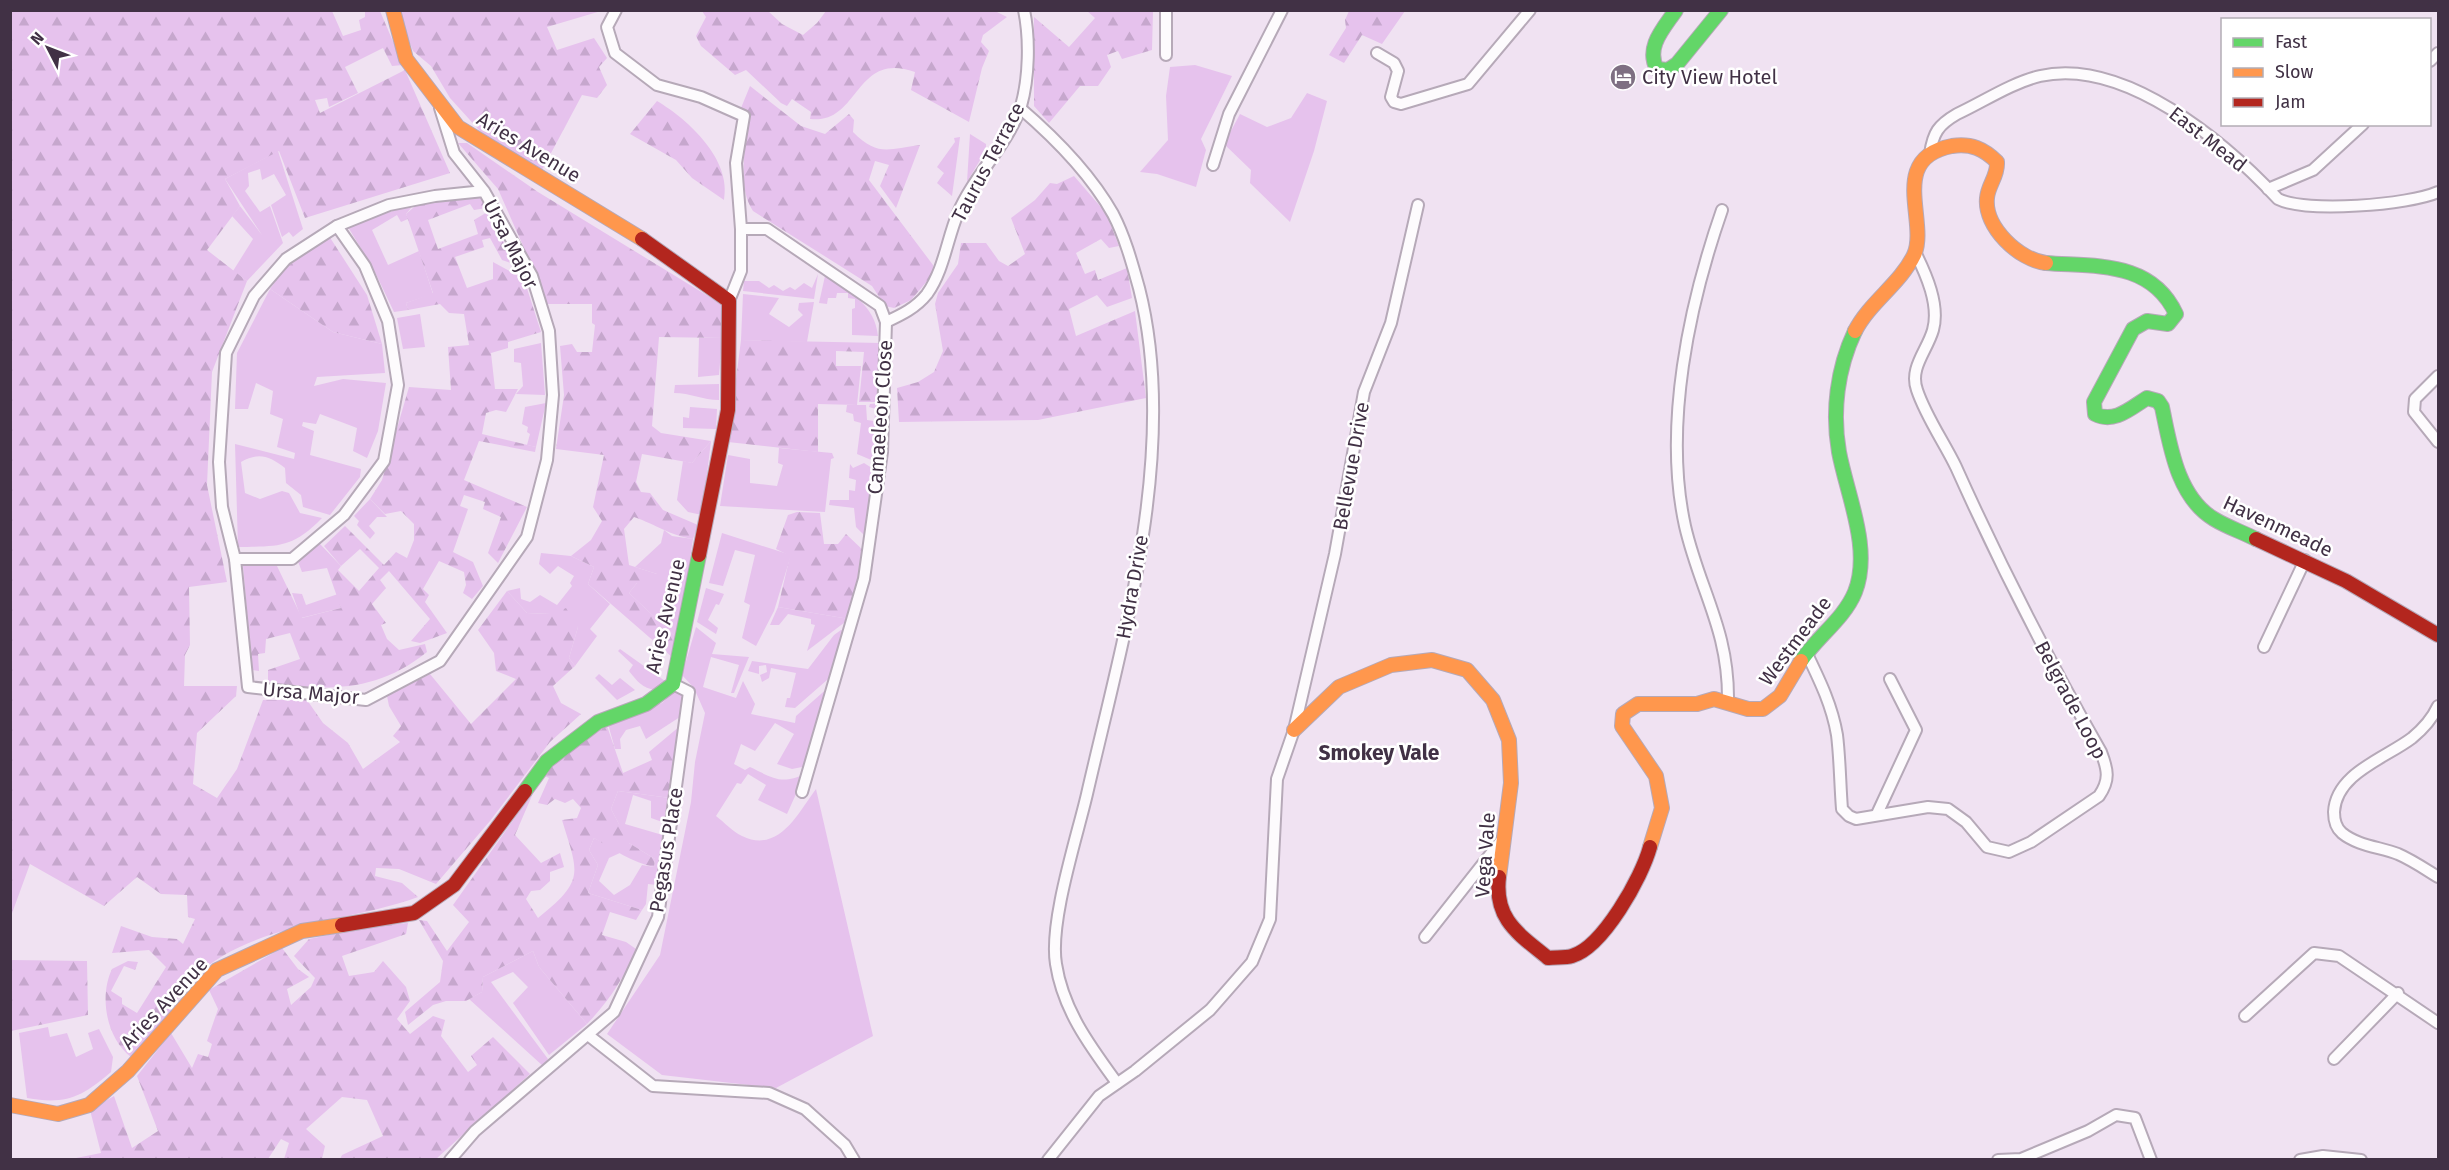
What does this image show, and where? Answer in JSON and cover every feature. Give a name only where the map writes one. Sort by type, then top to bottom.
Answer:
[{"type":"street","name":"Aries Avenue","points":[[10,1105],[58,1114],[89,1105],[128,1071],[217,969],[302,931],[414,913],[454,885],[547,761],[598,722],[646,704],[673,684],[728,410],[729,301],[634,233],[458,127],[406,59],[393,10]]},
{"type":"street","points":[[616,10],[607,27],[615,53],[657,84],[701,97],[744,116],[736,163],[741,229],[741,271],[729,301]]},
{"type":"street","name":"Taurus Terrace","points":[[886,322],[906,313],[926,295],[939,272],[957,214],[969,189],[1020,108],[1026,76],[1027,26],[1024,10]]},
{"type":"street","points":[[1166,10],[1166,55]]},
{"type":"street","points":[[1213,165],[1229,114],[1282,10]]},
{"type":"street","points":[[1377,53],[1394,63],[1398,71],[1391,97],[1394,102],[1401,104],[1452,91],[1468,84],[1530,10]]},
{"type":"street","points":[[1676,10],[1651,50],[1651,62],[1657,69],[1668,70],[1677,64],[1721,10]]},
{"type":"street","name":"East Mead","points":[[1930,154],[1933,134],[1944,122],[1957,114],[2039,76],[2071,75],[2133,90],[2180,114],[2211,136],[2287,204],[2322,206],[2397,202],[2439,192]]},
{"type":"street","name":"Ursa Major","points":[[438,100],[454,153],[484,191],[532,276],[549,331],[553,395],[547,460],[527,537],[440,661],[366,700],[248,687],[235,559],[222,507],[219,462],[226,353],[254,296],[286,259],[337,226],[389,205],[435,196],[484,191]]},
{"type":"street","name":"Hydra Drive","points":[[1020,108],[1046,130],[1090,180],[1113,215],[1130,256],[1144,309],[1151,356],[1154,418],[1147,498],[1122,643],[1059,912],[1055,960],[1062,994],[1083,1036],[1117,1083]]},
{"type":"street","points":[[2268,189],[2313,170],[2361,126]]},
{"type":"street","name":"Havenmeade","points":[[1930,154],[1953,146],[1970,146],[1994,158],[1998,170],[1988,191],[1986,203],[2004,239],[2020,256],[2040,263],[2107,266],[2149,283],[2169,298],[2176,314],[2173,320],[2163,324],[2147,321],[2133,329],[2094,402],[2095,414],[2106,418],[2119,415],[2146,398],[2158,401],[2162,407],[2177,472],[2193,500],[2212,518],[2305,560],[2388,603],[2439,635]]},
{"type":"street","points":[[1915,252],[1917,238],[1912,200],[1914,182],[1919,168],[1930,154]]},
{"type":"street","name":"Bellevue Drive","points":[[1048,1160],[1099,1096],[1210,1010],[1252,962],[1270,919],[1277,779],[1294,730],[1335,554],[1364,392],[1391,323],[1418,205]]},
{"type":"street","name":"Westmeade","points":[[1722,210],[1707,253],[1690,321],[1680,397],[1678,446],[1680,502],[1686,529],[1724,645],[1728,674],[1728,701],[1755,711],[1769,707],[1780,696],[1806,652],[1850,602],[1858,583],[1859,552],[1842,462],[1836,412],[1841,372],[1852,338],[1865,313],[1891,285],[1915,252]]},
{"type":"street","points":[[235,559],[292,559],[344,515],[384,461],[398,385],[388,321],[365,266],[337,226]]},
{"type":"street","name":"Camaeleon Close","points":[[741,229],[766,229],[880,306],[886,322],[882,452],[864,579],[802,792]]},
{"type":"street","name":"Belgrade Loop","points":[[1806,652],[1826,693],[1832,714],[1837,734],[1842,809],[1849,816],[1856,819],[1928,807],[1948,809],[1966,822],[1987,847],[2009,852],[2031,842],[2099,796],[2108,776],[2101,752],[2025,615],[1945,444],[1916,390],[1915,370],[1933,330],[1934,311],[1926,274],[1915,252]]},
{"type":"street","points":[[2439,376],[2415,399],[2414,412],[2439,442]]},
{"type":"street","points":[[2264,647],[2305,560]]},
{"type":"street","name":"Vega Vale","points":[[1294,730],[1339,687],[1391,665],[1432,660],[1467,670],[1493,700],[1509,740],[1511,783],[1498,889],[1502,910],[1511,928],[1548,958],[1573,956],[1604,932],[1644,869],[1662,808],[1656,776],[1622,726],[1623,714],[1640,704],[1699,704],[1712,699],[1728,701]]},
{"type":"street","points":[[1877,814],[1916,730],[1890,679]]},
{"type":"street","name":"Pegasus Place","points":[[450,1160],[476,1131],[614,1012],[657,917],[689,692],[673,684]]},
{"type":"street","points":[[2439,706],[2428,723],[2411,738],[2350,780],[2341,791],[2334,809],[2336,825],[2345,835],[2367,845],[2402,855],[2439,877]]},
{"type":"street","points":[[1425,937],[1504,837]]},
{"type":"street","points":[[2245,1016],[2314,953],[2339,956],[2398,993],[2439,1023]]},
{"type":"street","points":[[2334,1059],[2398,993]]},
{"type":"street","points":[[588,1035],[652,1086],[769,1093],[805,1109],[845,1145],[854,1160]]},
{"type":"street","points":[[1998,1160],[2021,1159],[2079,1135],[2116,1115],[2124,1114],[2135,1118],[2151,1160]]},
{"type":"street","points":[[2300,1160],[2323,1155],[2361,1160]]},
{"type":"green space","points":[[1349,10],[1405,11],[1382,44],[1362,35],[1344,63],[1329,55],[1346,28],[1345,20]]},
{"type":"green space","points":[[11,11],[332,11],[343,36],[361,30],[359,20],[365,17],[365,11],[380,11],[403,65],[392,66],[383,48],[345,67],[358,93],[329,107],[327,98],[315,100],[320,113],[405,70],[450,173],[305,218],[279,151],[225,179],[240,206],[207,250],[247,281],[212,372],[207,485],[227,582],[189,587],[190,645],[185,655],[184,686],[237,686],[236,696],[197,733],[193,784],[217,798],[237,769],[263,700],[307,700],[323,723],[348,743],[363,769],[400,742],[393,736],[401,726],[389,706],[387,696],[430,674],[471,724],[516,679],[496,671],[494,653],[478,630],[507,591],[527,613],[550,614],[566,608],[578,627],[569,658],[575,666],[553,686],[561,703],[581,714],[550,742],[490,821],[436,884],[399,869],[376,868],[375,876],[402,883],[418,897],[390,906],[271,934],[217,959],[189,982],[168,1016],[131,1057],[116,1039],[107,1016],[106,991],[112,969],[128,961],[138,962],[135,970],[124,966],[111,991],[122,998],[122,1004],[137,1013],[166,967],[149,950],[112,953],[121,926],[152,937],[177,939],[183,944],[195,919],[188,917],[187,895],[161,894],[137,877],[104,906],[30,864],[11,916]]},
{"type":"green space","points":[[397,11],[601,11],[547,27],[557,50],[594,38],[607,58],[599,67],[607,85],[597,98],[582,95],[542,170],[505,151],[479,130],[450,98],[431,66],[413,51]]},
{"type":"green space","points":[[702,11],[768,11],[782,24],[803,35],[817,23],[826,11],[995,11],[1007,17],[983,35],[981,42],[989,51],[982,68],[969,122],[911,90],[915,72],[895,68],[880,71],[868,79],[839,111],[826,118],[810,119],[811,112],[792,99],[787,106],[781,103],[746,70],[735,75],[701,46],[696,36],[706,17]]},
{"type":"green space","points":[[1087,11],[1153,11],[1152,50],[1122,59],[1118,51],[1107,55],[1111,67],[1098,86],[1080,86],[1049,123],[1034,106],[1034,17],[1069,47],[1095,18]]},
{"type":"green space","points":[[1195,65],[1232,76],[1201,139],[1206,150],[1196,187],[1157,174],[1140,172],[1168,140],[1166,96],[1170,67]]},
{"type":"green space","points":[[750,86],[801,126],[825,134],[849,114],[854,120],[853,132],[870,145],[891,149],[920,145],[896,208],[880,186],[889,165],[875,161],[869,180],[933,265],[934,273],[911,300],[894,308],[885,306],[872,286],[753,211],[744,187],[746,123],[745,110],[741,108]]},
{"type":"green space","points":[[1307,93],[1327,101],[1314,151],[1290,222],[1250,183],[1251,170],[1224,144],[1240,114],[1267,127],[1291,118]]},
{"type":"green space","points":[[657,101],[694,130],[715,156],[725,185],[724,200],[692,178],[676,160],[630,134]]},
{"type":"green space","points":[[970,134],[986,144],[986,150],[967,182]]},
{"type":"green space","points":[[960,137],[952,196],[937,183],[944,173],[937,167],[955,142],[954,138]]},
{"type":"green space","points":[[458,143],[467,143],[538,192],[726,307],[723,338],[659,337],[652,426],[661,433],[711,441],[692,463],[642,454],[636,482],[641,492],[650,493],[663,510],[698,525],[693,539],[634,517],[624,529],[629,565],[657,574],[661,584],[637,583],[629,593],[678,639],[672,657],[588,584],[594,567],[571,556],[591,540],[602,521],[593,507],[604,455],[556,449],[564,395],[560,346],[572,344],[577,352],[592,352],[595,325],[592,323],[592,304],[544,304],[532,266],[498,189]]},
{"type":"green space","points":[[278,151],[303,229],[293,237],[289,232],[282,237],[271,205],[286,195],[274,174],[262,180],[260,169],[248,173],[249,186],[245,191],[260,212],[270,206],[283,243],[247,281],[233,271],[253,239],[232,216],[240,206],[262,235],[225,179]]},
{"type":"green space","points":[[1074,176],[1106,213],[1119,246],[1109,248],[1101,239],[1076,253],[1085,274],[1095,270],[1098,280],[1127,268],[1132,298],[1107,307],[1097,295],[1069,309],[1076,336],[1135,311],[1146,398],[1038,420],[899,422],[897,388],[918,382],[934,372],[943,351],[935,304],[938,293],[958,264],[961,243],[986,243],[999,261],[1008,266],[1025,254],[1011,218],[1035,200],[1050,183],[1057,184]]},
{"type":"green space","points":[[480,193],[486,208],[474,210],[470,204],[428,220],[438,249],[478,234],[474,220],[489,211],[514,264],[502,260],[490,238],[482,240],[484,247],[455,257],[467,288],[493,279],[493,262],[524,279],[541,332],[508,342],[508,348],[491,353],[495,389],[518,389],[506,412],[496,410],[486,413],[482,434],[536,447],[535,452],[479,441],[464,480],[527,507],[498,563],[488,553],[501,517],[483,509],[485,502],[464,495],[460,506],[468,509],[453,552],[473,562],[483,586],[472,599],[463,593],[466,585],[464,572],[439,561],[423,589],[429,595],[425,602],[447,633],[420,643],[411,641],[430,619],[389,571],[380,580],[386,588],[372,604],[386,623],[381,625],[387,639],[399,650],[425,644],[427,652],[408,665],[370,682],[351,686],[311,687],[268,684],[268,670],[300,659],[290,633],[266,639],[265,653],[258,654],[259,671],[252,670],[243,566],[277,566],[302,618],[341,608],[327,568],[336,568],[359,591],[379,568],[360,549],[341,566],[324,546],[345,526],[384,565],[396,552],[407,558],[414,540],[414,524],[401,511],[385,514],[370,499],[382,480],[409,387],[451,390],[448,347],[469,345],[464,314],[449,313],[440,304],[408,310],[406,303],[433,293],[406,214],[421,201]]},
{"type":"green space","points":[[409,205],[411,208],[406,214],[408,219],[401,222],[397,215],[372,230],[388,265],[419,251],[433,294],[406,303],[408,310],[394,312],[374,270],[348,227]]},
{"type":"green space","points":[[329,236],[367,295],[382,344],[333,332],[270,289],[284,269]]},
{"type":"green space","points":[[818,274],[814,299],[743,291],[744,281],[759,281],[769,288],[774,285],[783,291],[790,287],[795,290],[804,283],[812,288]]},
{"type":"green space","points":[[825,276],[852,294],[866,307],[872,315],[878,336],[852,335],[852,309],[855,308],[855,299],[848,298],[848,293],[837,293],[836,298],[828,298],[827,304],[819,303]]},
{"type":"green space","points":[[270,289],[333,332],[382,344],[385,373],[317,377],[314,386],[343,379],[386,383],[378,431],[367,458],[353,451],[357,428],[320,414],[316,424],[303,422],[302,426],[314,431],[310,455],[361,469],[360,477],[330,515],[303,507],[301,495],[286,483],[285,468],[274,461],[259,456],[241,462],[245,493],[260,499],[282,491],[289,493],[300,513],[322,518],[293,541],[274,546],[238,547],[235,444],[294,459],[295,453],[277,447],[283,419],[270,414],[273,391],[256,383],[248,409],[235,409],[237,353]]},
{"type":"green space","points":[[743,294],[779,298],[769,314],[789,327],[803,315],[798,310],[799,303],[814,302],[807,342],[741,340]]},
{"type":"green space","points":[[420,314],[425,347],[403,349],[397,318]]},
{"type":"green space","points":[[699,338],[722,338],[719,375],[698,377]]},
{"type":"green space","points":[[741,340],[881,343],[881,402],[859,402],[864,352],[836,351],[836,366],[861,366],[857,405],[818,404],[818,452],[728,442]]},
{"type":"green space","points":[[541,343],[545,395],[516,394],[523,386],[521,363],[514,362],[514,349]]},
{"type":"green space","points":[[719,384],[719,400],[674,393],[675,385]]},
{"type":"green space","points":[[546,403],[536,447],[527,445],[530,434],[527,432],[528,427],[522,424],[525,407]]},
{"type":"green space","points":[[880,403],[876,462],[857,454],[861,423],[854,421],[853,414],[846,412],[847,405],[866,405],[867,420],[874,421],[876,409],[869,407],[870,404]]},
{"type":"green space","points":[[690,407],[717,409],[716,429],[683,428],[683,417],[689,418]]},
{"type":"green space","points":[[711,441],[702,515],[688,512],[677,500],[683,461],[692,463]]},
{"type":"green space","points":[[779,448],[832,453],[834,458],[831,459],[825,512],[720,506],[728,455],[750,459],[750,483],[777,486],[783,465],[778,463]]},
{"type":"green space","points":[[864,463],[875,470],[866,537],[856,527],[854,508],[829,505],[830,500],[849,500],[849,490],[855,491],[856,480],[849,478],[850,464],[853,468]]},
{"type":"green space","points":[[370,499],[387,517],[377,517],[369,526],[375,533],[370,539],[357,525],[359,521],[354,516]]},
{"type":"green space","points":[[797,512],[820,513],[824,544],[838,544],[846,534],[865,552],[849,619],[778,607],[790,556],[776,549],[788,515]]},
{"type":"green space","points":[[664,530],[672,536],[693,539],[678,639],[629,593],[637,583],[657,574],[635,567],[661,543]]},
{"type":"green space","points":[[722,533],[791,555],[774,611],[756,646],[742,638],[750,605],[744,602],[755,555],[735,550],[723,586],[709,583]]},
{"type":"green space","points":[[320,544],[341,566],[338,570],[327,568],[302,572],[297,559]]},
{"type":"green space","points":[[541,553],[571,556],[594,567],[588,584],[610,604],[590,629],[597,636],[575,666],[569,658],[578,627],[550,614],[527,613],[507,591],[520,588],[521,599],[530,602],[540,595],[557,605],[572,586],[570,583],[574,576],[558,566],[550,574],[539,564]]},
{"type":"green space","points":[[706,588],[724,594],[708,620],[718,628],[716,634],[697,622]]},
{"type":"green space","points":[[292,593],[302,594],[306,605],[338,594],[341,608],[301,618]]},
{"type":"green space","points":[[778,607],[849,619],[807,651],[815,625],[811,624],[811,619],[788,614],[779,625],[770,625]]},
{"type":"green space","points":[[696,627],[716,643],[712,654],[749,657],[734,693],[731,693],[739,665],[711,657],[703,687],[736,698],[743,681],[755,704],[751,714],[795,723],[796,716],[830,686],[807,766],[792,769],[777,764],[794,734],[775,723],[755,751],[741,744],[734,764],[745,770],[750,767],[783,780],[805,774],[787,814],[758,800],[766,785],[748,774],[741,784],[737,783],[716,816],[742,836],[755,840],[767,840],[786,828],[816,789],[873,1036],[776,1088],[662,1075],[607,1034],[660,955],[691,802],[695,762],[705,713],[694,688],[682,675]]},
{"type":"green space","points":[[841,630],[847,632],[835,673],[795,708],[785,707],[787,698],[790,698],[796,673],[771,668],[769,678],[762,682],[760,675],[767,672],[766,665],[759,666],[759,674],[748,671],[752,661],[808,669],[834,635]]},
{"type":"green space","points":[[620,649],[665,681],[659,689],[649,689],[638,682],[629,671],[633,665],[618,651]]},
{"type":"green space","points":[[599,674],[612,685],[620,678],[635,690],[617,700],[595,678]]},
{"type":"green space","points":[[677,689],[685,696],[683,715],[646,739],[640,726],[626,730],[620,739],[621,749],[615,749],[608,724],[662,703]]},
{"type":"green space","points":[[607,726],[623,773],[652,760],[649,752],[680,726],[670,798],[618,791],[611,809],[619,824],[633,832],[629,843],[655,859],[654,867],[631,859],[594,838],[589,850],[598,865],[588,893],[642,910],[636,920],[610,912],[602,935],[626,942],[636,949],[615,989],[587,1024],[539,967],[533,951],[483,977],[482,992],[466,1001],[446,1001],[433,1005],[408,1025],[405,1012],[440,982],[443,961],[419,920],[427,921],[447,951],[469,922],[453,905],[534,791],[515,835],[541,863],[560,853],[564,867],[550,872],[550,881],[540,890],[531,891],[526,899],[538,918],[564,894],[571,884],[574,864],[562,820],[577,818],[581,808],[573,799],[565,803],[555,799],[547,805],[538,803],[549,778],[542,775],[574,747]]},
{"type":"green space","points":[[618,791],[670,798],[668,824],[651,818],[651,801],[633,795],[625,824],[666,836],[657,885],[648,884],[646,904],[642,910],[588,893],[598,865],[589,850],[594,838],[622,852],[609,858],[599,881],[614,895],[630,885],[642,865],[654,867],[655,859],[629,843],[611,809]]},
{"type":"green space","points":[[408,923],[406,934],[342,956],[349,976],[374,972],[383,961],[406,987],[410,1001],[397,1019],[410,1034],[433,1016],[445,1020],[441,1036],[468,1072],[477,1065],[471,1056],[493,1037],[530,1074],[436,1159],[340,1159],[342,1155],[383,1136],[367,1100],[342,1097],[306,1129],[325,1146],[322,1159],[284,1159],[289,1143],[281,1139],[268,1159],[66,1160],[101,1153],[90,1110],[114,1096],[132,1148],[158,1131],[137,1076],[171,1033],[192,1068],[198,1054],[208,1057],[212,1044],[207,1041],[218,1009],[209,990],[282,948],[298,969],[309,977],[287,989],[291,1005],[311,987],[315,978],[294,956],[309,939],[368,927]]},
{"type":"green space","points":[[533,951],[539,967],[587,1024],[549,1055],[513,1003],[528,987],[513,972],[491,982],[548,1059],[543,1066],[469,999],[482,992],[483,977]]},
{"type":"green space","points":[[11,960],[87,961],[88,1015],[11,1031]]},
{"type":"green space","points":[[48,1027],[50,1037],[67,1033],[76,1057],[93,1049],[88,1033],[99,1029],[113,1057],[111,1072],[91,1088],[73,1097],[52,1100],[27,1098],[19,1033]]},
{"type":"traffic: fast","points":[[1676,10],[1655,45],[1653,53],[1657,69],[1668,70],[1677,64],[1721,10]]},
{"type":"traffic: fast","points":[[2046,263],[2120,270],[2137,275],[2152,284],[2165,296],[2176,314],[2168,324],[2147,321],[2133,329],[2094,402],[2095,414],[2102,417],[2116,416],[2147,398],[2158,401],[2162,407],[2177,469],[2191,498],[2214,519],[2256,539]]},
{"type":"traffic: fast","points":[[1801,661],[1844,611],[1855,592],[1860,575],[1860,540],[1839,452],[1836,422],[1840,375],[1855,331]]},
{"type":"traffic: fast","points":[[525,791],[547,761],[598,722],[646,704],[673,684],[699,555]]},
{"type":"traffic: slow","points":[[393,10],[406,59],[458,127],[642,239]]},
{"type":"traffic: slow","points":[[1855,331],[1869,311],[1901,275],[1914,255],[1917,241],[1915,177],[1921,163],[1932,153],[1952,146],[1965,145],[1982,150],[1997,162],[1987,198],[1991,220],[1997,231],[2015,249],[2036,261],[2046,263]]},
{"type":"traffic: slow","points":[[1294,730],[1339,687],[1391,665],[1432,660],[1467,670],[1493,700],[1509,740],[1511,783],[1499,877]]},
{"type":"traffic: slow","points":[[1650,847],[1662,808],[1656,776],[1622,726],[1623,714],[1638,704],[1697,704],[1714,699],[1748,709],[1763,709],[1780,696],[1801,661]]},
{"type":"traffic: slow","points":[[10,1105],[58,1114],[89,1105],[128,1071],[217,970],[302,931],[342,925]]},
{"type":"traffic: jam","points":[[642,239],[729,301],[728,410],[699,555]]},
{"type":"traffic: jam","points":[[2256,539],[2346,581],[2438,635]]},
{"type":"traffic: jam","points":[[342,925],[414,913],[454,885],[525,791]]},
{"type":"traffic: jam","points":[[1499,877],[1500,904],[1511,925],[1548,958],[1569,957],[1584,950],[1596,939],[1620,909],[1639,875],[1650,847]]},
{"type":"place","name":"City View Hotel","points":[[1623,77]]},
{"type":"district","name":"Smokey Vale","points":[[1379,753]]}]
